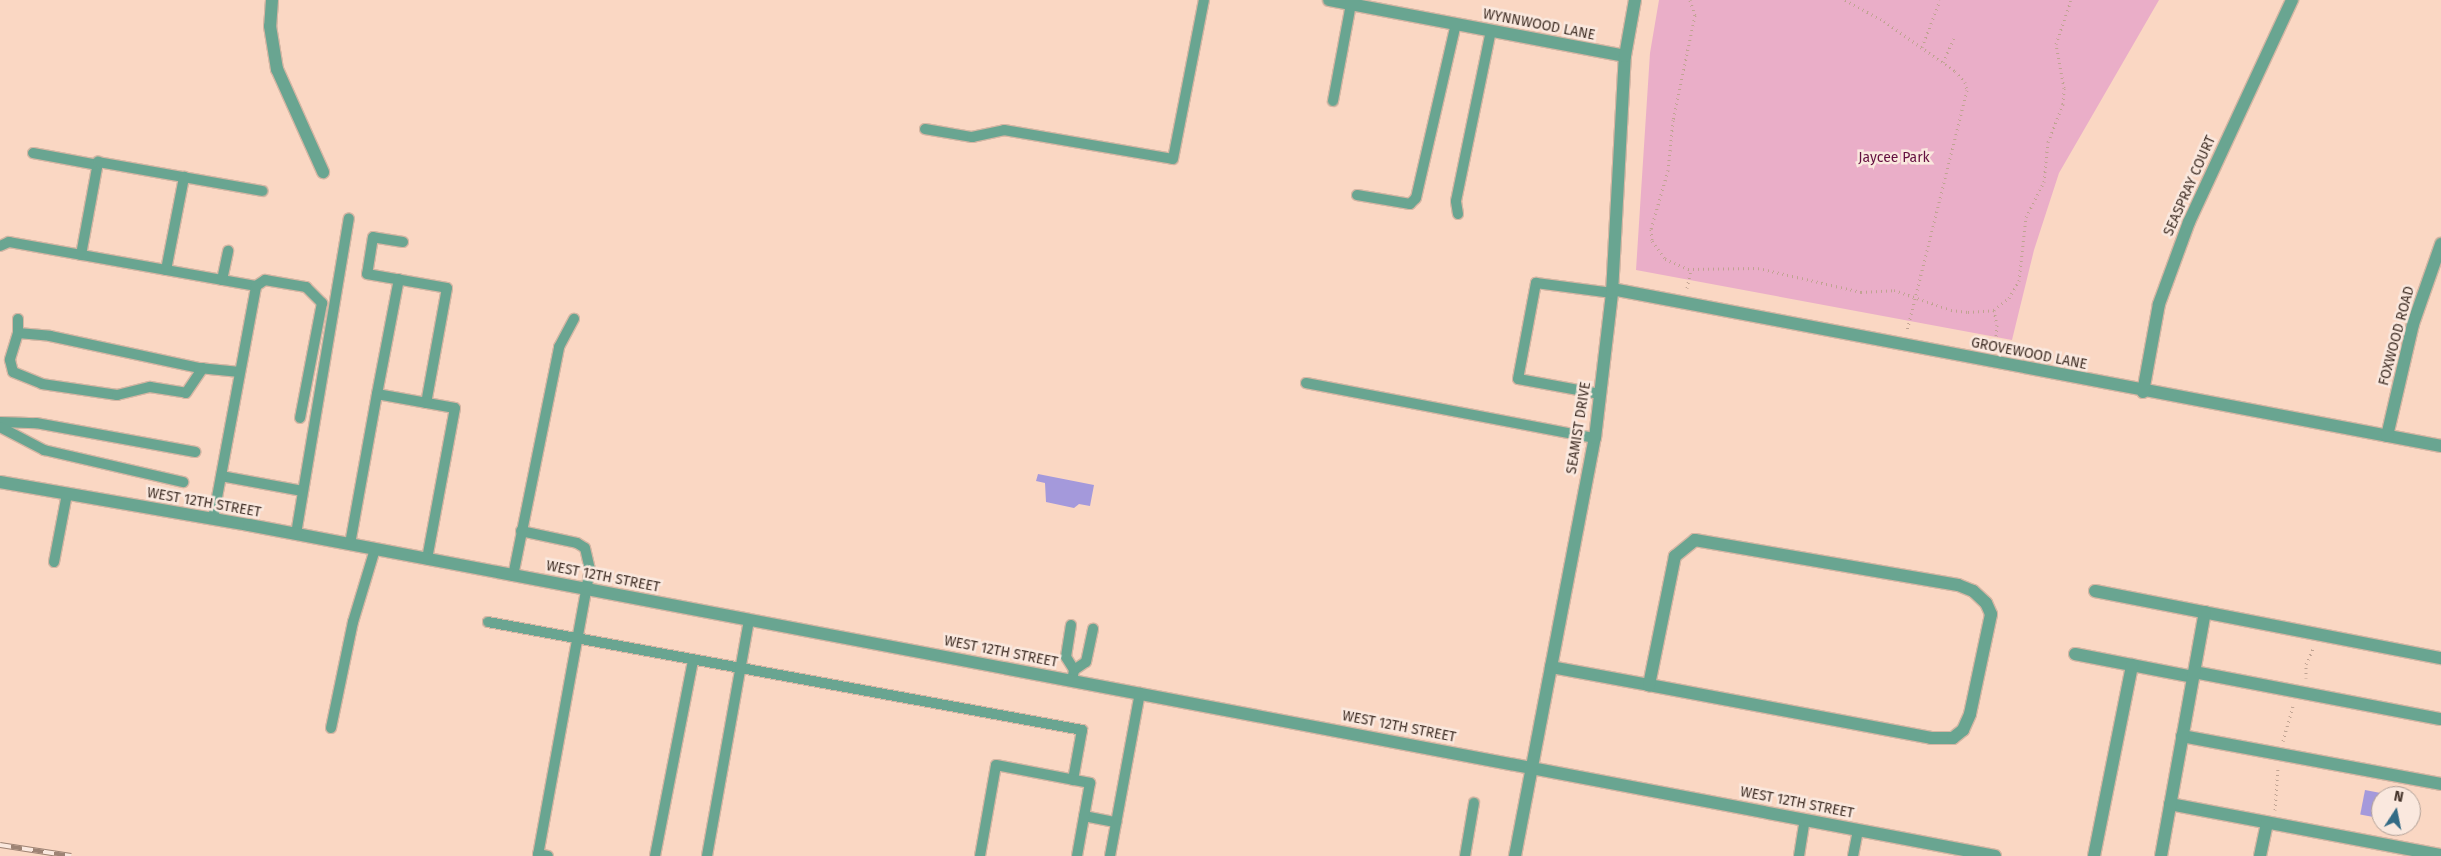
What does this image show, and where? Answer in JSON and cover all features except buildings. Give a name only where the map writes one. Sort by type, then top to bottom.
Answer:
[{"type":"street","points":[[272,0],[270,26],[277,70],[323,172]]},
{"type":"street","name":"WYNNWOOD LANE","points":[[1330,0],[1625,56]]},
{"type":"street","name":"SEAMIST DRIVE","points":[[1515,856],[1595,438],[1612,291],[1625,56],[1635,0]]},
{"type":"street","name":"SEASPRAY COURT","points":[[2143,392],[2159,304],[2188,222],[2292,0]]},
{"type":"street","name":"FOXWOOD ROAD","points":[[2387,436],[2413,324],[2441,244]]},
{"type":"street","name":"GROVEWOOD LANE","points":[[1612,291],[1684,302],[2143,392],[2441,446]]},
{"type":"street","name":"WEST 12TH STREET","points":[[0,482],[296,534],[749,620],[1073,675],[1140,694],[1995,856]]},
{"type":"street","points":[[1551,667],[1931,738],[1953,738],[1963,730],[1970,714],[1991,614],[1979,597],[1958,585],[1695,540],[1675,556],[1649,685]]},
{"type":"street","points":[[2095,591],[2441,658]]},
{"type":"street","points":[[2161,856],[2205,612]]},
{"type":"street","points":[[2075,654],[2441,718]]},
{"type":"street","points":[[2094,856],[2132,665]]},
{"type":"street","points":[[2182,736],[2441,784]]},
{"type":"street","points":[[2170,804],[2271,818],[2441,855]]},
{"type":"street","points":[[2260,856],[2271,818]]},
{"type":"lane","points":[[925,130],[972,137],[1004,130],[1174,159],[1204,0]]},
{"type":"lane","points":[[1332,101],[1351,4]]},
{"type":"lane","points":[[1357,195],[1410,204],[1416,198],[1456,24]]},
{"type":"lane","points":[[1458,214],[1456,201],[1491,31]]},
{"type":"lane","points":[[33,153],[98,166]]},
{"type":"lane","points":[[81,255],[98,162],[262,191]]},
{"type":"lane","points":[[166,270],[184,177]]},
{"type":"lane","points":[[296,534],[349,218]]},
{"type":"lane","points":[[403,242],[373,237],[367,274],[447,288],[426,403]]},
{"type":"lane","points":[[0,246],[9,242],[256,286],[265,280],[306,287],[322,303],[300,418]]},
{"type":"lane","points":[[222,280],[228,251]]},
{"type":"lane","points":[[350,544],[399,279]]},
{"type":"lane","points":[[1600,394],[1518,379],[1536,283],[1612,291]]},
{"type":"lane","points":[[213,519],[256,286]]},
{"type":"lane","points":[[18,318],[18,333],[10,360],[13,372],[42,384],[117,396],[150,387],[186,393],[202,368]]},
{"type":"lane","points":[[513,576],[559,347],[574,319]]},
{"type":"lane","points":[[18,333],[50,336],[202,368],[240,372]]},
{"type":"lane","points":[[1306,383],[1595,438]]},
{"type":"lane","points":[[378,394],[455,408],[427,559]]},
{"type":"lane","points":[[0,422],[36,423],[195,452]]},
{"type":"lane","points":[[0,427],[44,450],[183,482]]},
{"type":"lane","points":[[221,476],[303,491]]},
{"type":"lane","points":[[54,562],[67,494]]},
{"type":"lane","points":[[521,531],[559,538],[584,548],[590,569],[538,854],[548,856]]},
{"type":"lane","points":[[331,728],[353,622],[375,549]]},
{"type":"lane","points":[[707,856],[749,620]]},
{"type":"lane","points":[[488,622],[1082,730],[1073,780]]},
{"type":"lane","points":[[1071,625],[1066,657],[1073,675],[1086,662],[1093,629]]},
{"type":"lane","points":[[655,856],[693,660]]},
{"type":"lane","points":[[1110,856],[1140,694]]},
{"type":"lane","points":[[980,856],[996,765],[1090,783],[1077,856]]},
{"type":"lane","points":[[1465,856],[1474,803]]},
{"type":"lane","points":[[1084,816],[1116,822]]},
{"type":"lane","points":[[1798,856],[1805,820]]},
{"type":"lane","points":[[1853,856],[1858,830]]},
{"type":"path","points":[[1690,0],[1695,15],[1673,120],[1668,170],[1651,229],[1652,241],[1665,259],[1691,269],[1758,268],[1861,292],[1883,289],[1915,294],[1959,312],[1994,310],[2009,298],[2022,270],[2026,217],[2044,182],[2048,142],[2063,104],[2064,88],[2056,44],[2071,0]]},
{"type":"path","points":[[1845,0],[1884,20],[1943,62],[1965,82],[1967,90],[1915,294],[1904,345]]},
{"type":"path","points":[[1922,47],[1940,0]]},
{"type":"path","points":[[1943,62],[1954,38]]},
{"type":"path","points":[[1684,302],[1691,269]]},
{"type":"path","points":[[1992,362],[1997,333],[1994,310]]},
{"type":"path","points":[[2304,684],[2306,664],[2314,647]]},
{"type":"path","points":[[2284,741],[2294,700]]},
{"type":"path","points":[[2271,818],[2278,765]]},
{"type":"green space","name":"Jaycee Park","points":[[1659,0],[2159,0],[2059,173],[2034,250],[2012,340],[1636,270],[1650,53]]},
{"type":"shaded area","points":[[1038,474],[1094,485],[1090,506],[1079,504],[1074,508],[1046,502],[1045,483],[1036,481]]},
{"type":"shaded area","points":[[2365,790],[2371,791],[2371,817],[2360,815]]},
{"type":"railway","points":[[0,845],[71,856]]}]
